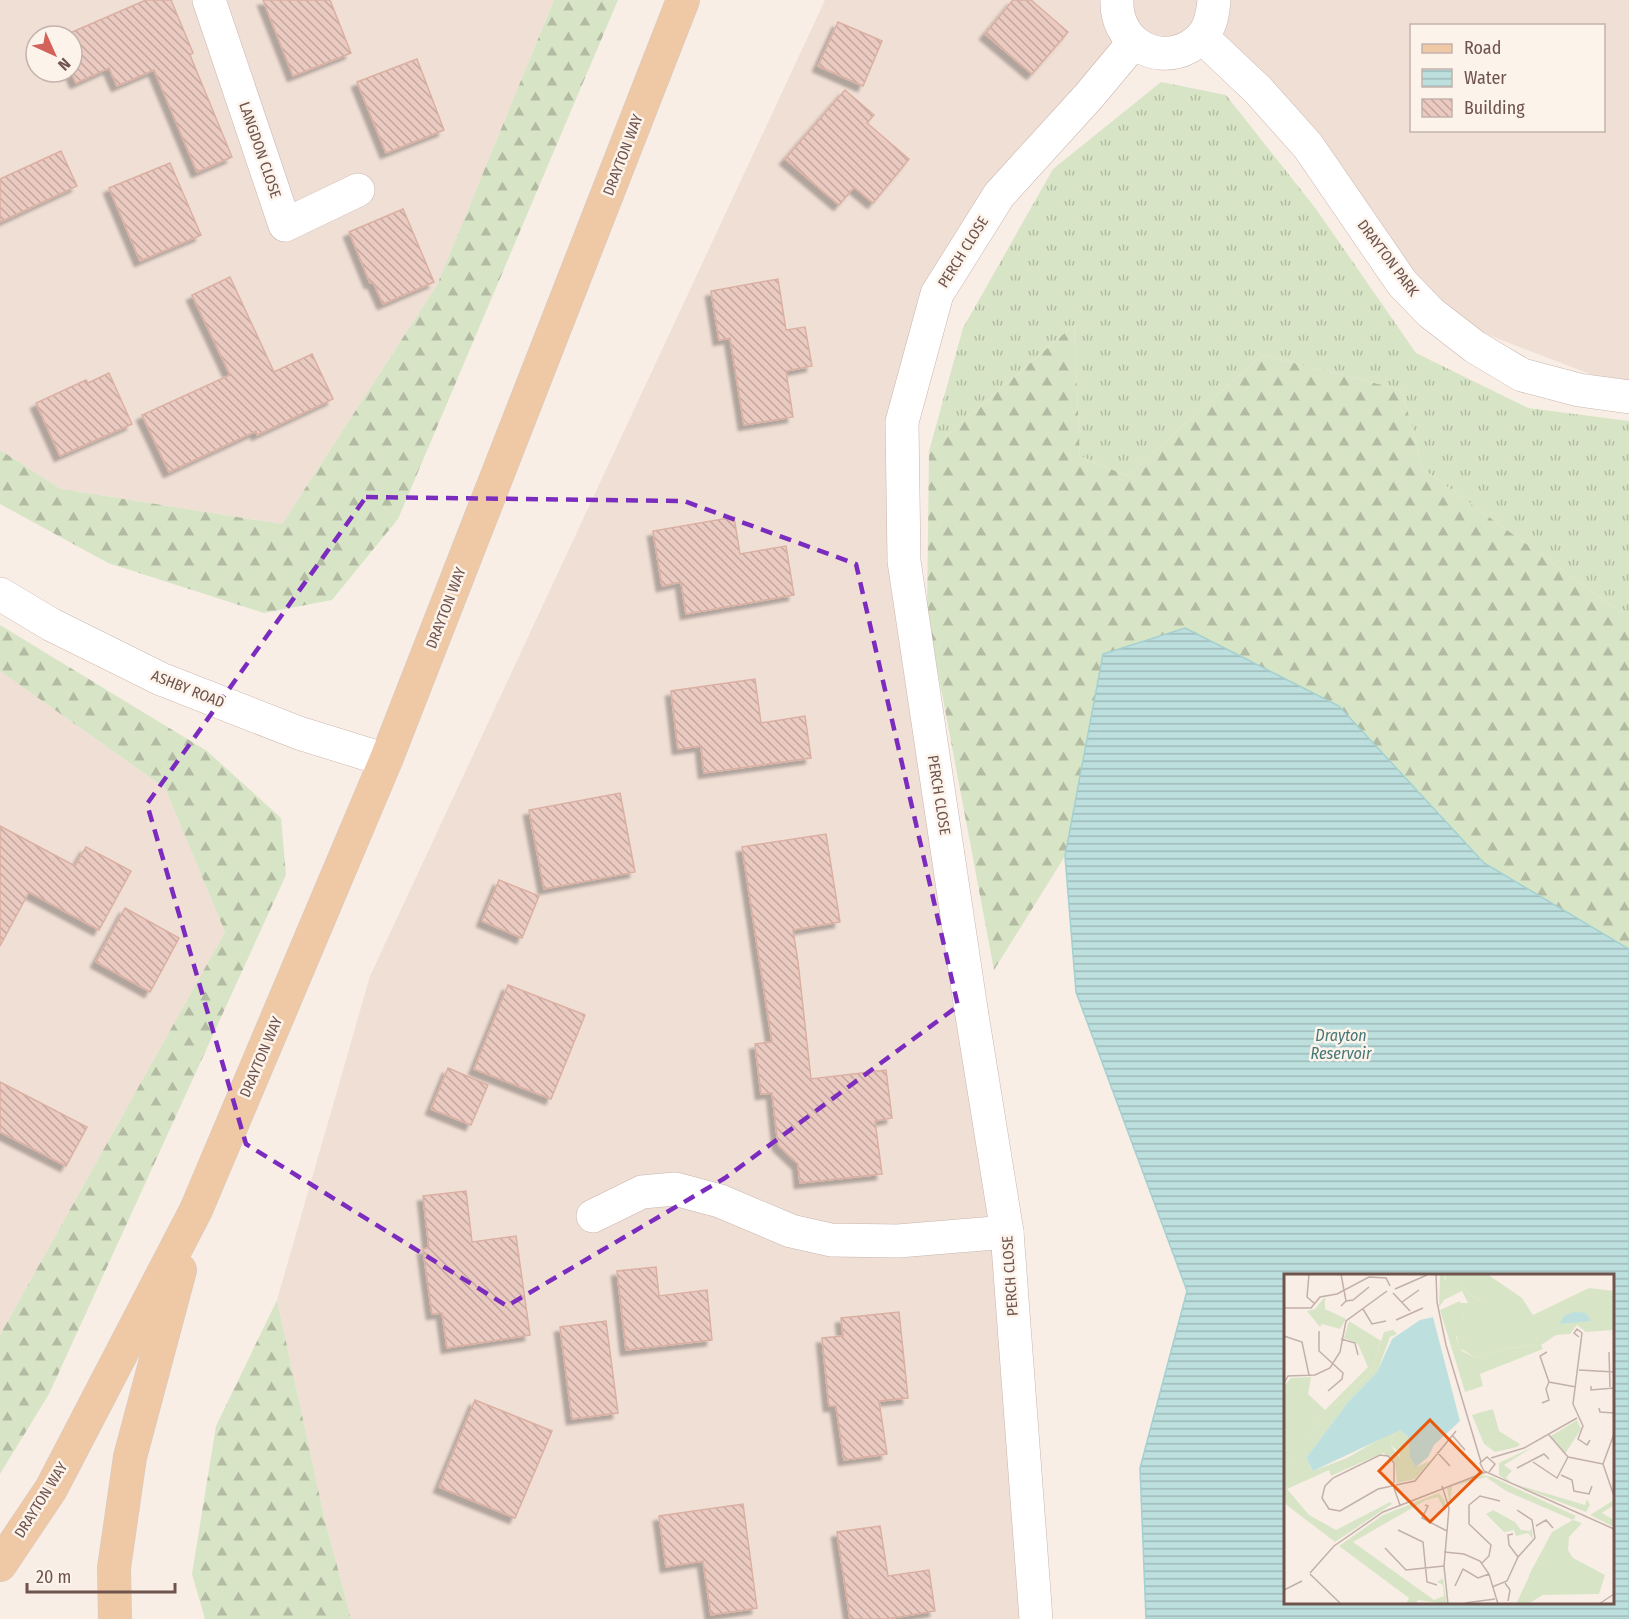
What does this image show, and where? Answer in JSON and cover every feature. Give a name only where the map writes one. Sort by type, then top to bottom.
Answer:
[{"type":"main road","name":"DRAYTON WAY","points":[[0,1565],[51,1489],[196,1210],[386,760],[683,0]]},
{"type":"main road","name":"DRAYTON WAY","points":[[115,1619],[114,1568],[130,1457],[196,1210]]},
{"type":"street","name":"LANGDON CLOSE","points":[[208,0],[285,225],[358,190]]},
{"type":"street","points":[[1117,0],[1116,11],[1128,37],[1146,50],[1163,54],[1180,51],[1202,37],[1213,15],[1214,0]]},
{"type":"street","name":"DRAYTON PARK","points":[[1202,37],[1258,90],[1308,146],[1402,283],[1431,313],[1475,347],[1522,375],[1579,390],[1629,397]]},
{"type":"street","name":"PERCH CLOSE","points":[[1036,1619],[1007,1232],[904,561],[902,422],[937,294],[999,195],[1089,96],[1134,42]]},
{"type":"street","name":"ASHBY ROAD","points":[[0,594],[52,625],[161,679],[299,733],[386,760]]},
{"type":"street","points":[[592,1216],[642,1192],[675,1189],[720,1201],[791,1231],[831,1240],[898,1241],[1007,1232]]},
{"type":"highlighted area","points":[[366,497],[684,501],[856,564],[958,1006],[725,1178],[507,1306],[246,1144],[147,804]]},
{"type":"shaded area","points":[[0,0],[554,0],[437,285],[282,524],[61,489],[0,450]]},
{"type":"shaded area","points":[[825,0],[1629,0],[1629,389],[1431,313],[1201,37],[1134,42],[937,294],[902,422],[971,1009],[1036,1619],[351,1619],[324,1516],[277,1300],[370,976]]},
{"type":"shaded area","points":[[0,671],[165,788],[225,932],[0,1335]]},
{"type":"green space","points":[[554,0],[618,0],[398,519],[332,600],[264,613],[108,563],[0,504],[0,450],[61,489],[282,524],[437,285]]},
{"type":"green space","points":[[1161,82],[1226,95],[1316,209],[1416,353],[1528,408],[1629,421],[1629,611],[1620,612],[1423,469],[1402,390],[1262,355],[1127,476],[1080,456],[1074,325],[929,451],[963,328],[1053,169]]},
{"type":"green space","points":[[1074,325],[1080,456],[1127,476],[1262,355],[1402,390],[1423,469],[1620,612],[1629,611],[1629,949],[1484,863],[1339,706],[1103,655],[1065,856],[994,970],[927,614],[929,451]]},
{"type":"green space","points":[[0,625],[207,751],[281,818],[286,875],[49,1394],[0,1474],[0,1335],[225,932],[165,788],[0,671]]},
{"type":"green space","points":[[277,1300],[324,1516],[351,1619],[205,1619],[192,1574],[216,1426]]},
{"type":"water","name":"Drayton Reservoir","points":[[1185,628],[1339,706],[1484,863],[1629,949],[1629,1619],[1146,1619],[1140,1468],[1187,1291],[1076,992],[1065,856],[1103,654]]},
{"type":"building","points":[[146,0],[171,0],[193,53],[190,55],[232,157],[197,172],[154,70],[117,86],[109,68],[84,79],[84,27]]},
{"type":"building","points":[[263,0],[330,0],[351,53],[293,76]]},
{"type":"building","points":[[1013,0],[1031,0],[1068,32],[1032,74],[985,34]]},
{"type":"building","points":[[838,22],[882,41],[863,86],[818,66]]},
{"type":"building","points":[[417,59],[444,130],[386,153],[357,82]]},
{"type":"building","points":[[845,90],[874,115],[867,123],[909,159],[873,203],[854,187],[839,205],[785,159]]},
{"type":"building","points":[[61,151],[77,186],[0,222],[0,179]]},
{"type":"building","points":[[170,163],[201,235],[140,261],[109,188]]},
{"type":"building","points":[[403,209],[434,282],[383,304],[373,282],[370,283],[349,232]]},
{"type":"building","points":[[230,277],[274,372],[312,354],[333,399],[257,435],[256,431],[169,472],[142,415],[230,375],[192,295]]},
{"type":"building","points":[[778,279],[786,330],[805,327],[812,366],[786,371],[793,417],[744,425],[730,338],[719,340],[711,291]]},
{"type":"building","points":[[109,373],[132,424],[60,456],[36,403],[86,380],[88,383]]},
{"type":"building","points":[[734,517],[740,554],[786,546],[794,595],[686,614],[681,582],[662,586],[653,531]]},
{"type":"building","points":[[755,679],[761,723],[805,716],[811,758],[704,773],[701,746],[678,749],[671,691]]},
{"type":"building","points":[[620,793],[635,872],[544,889],[529,810]]},
{"type":"building","points":[[0,826],[75,866],[86,847],[131,871],[99,930],[29,892],[0,946]]},
{"type":"building","points":[[826,834],[840,922],[793,930],[811,1079],[886,1070],[892,1118],[875,1121],[882,1174],[800,1183],[798,1164],[778,1145],[772,1093],[761,1094],[755,1044],[772,1042],[742,847]]},
{"type":"building","points":[[499,880],[539,896],[522,938],[482,921]]},
{"type":"building","points":[[125,908],[179,938],[150,992],[96,962]]},
{"type":"building","points":[[508,985],[585,1015],[551,1099],[474,1069]]},
{"type":"building","points":[[448,1068],[488,1085],[471,1125],[431,1109]]},
{"type":"building","points":[[0,1082],[87,1127],[66,1166],[0,1132]]},
{"type":"building","points":[[466,1191],[472,1242],[516,1236],[530,1335],[447,1348],[442,1313],[432,1314],[423,1249],[429,1248],[423,1196]]},
{"type":"building","points":[[656,1267],[659,1296],[707,1290],[712,1340],[626,1350],[617,1271]]},
{"type":"building","points":[[899,1312],[908,1398],[879,1401],[887,1454],[844,1460],[836,1406],[829,1406],[822,1338],[843,1336],[841,1318]]},
{"type":"building","points":[[606,1321],[618,1413],[572,1419],[560,1327]]},
{"type":"building","points":[[475,1400],[552,1431],[515,1518],[439,1487]]},
{"type":"building","points":[[743,1504],[757,1608],[711,1615],[703,1561],[666,1567],[659,1516]]},
{"type":"building","points":[[880,1526],[888,1576],[929,1570],[935,1611],[886,1619],[850,1619],[837,1532]]}]
